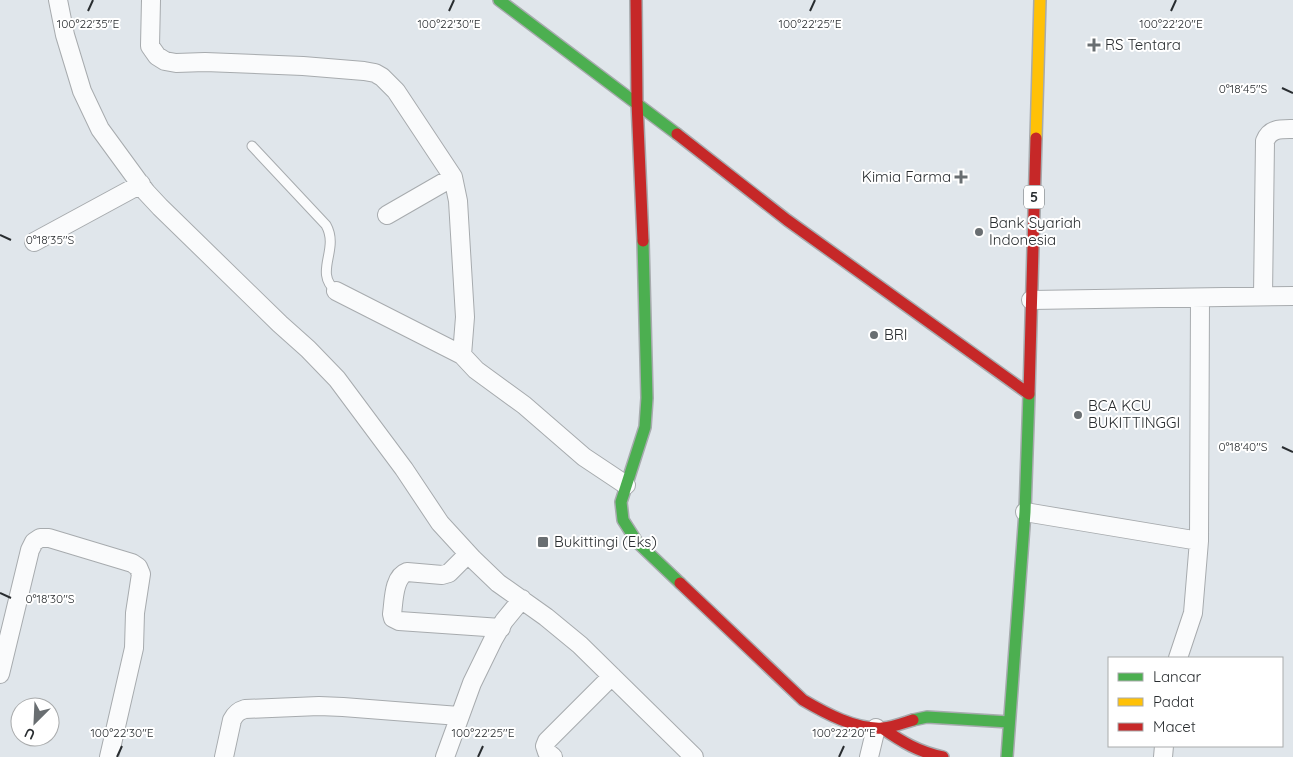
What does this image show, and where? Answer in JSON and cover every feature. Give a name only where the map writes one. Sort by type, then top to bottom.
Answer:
[{"type":"main road","points":[[499,0],[637,102],[787,220],[1029,394],[1025,512],[1007,757]]},
{"type":"main road","points":[[636,0],[637,102],[644,256],[647,398],[645,427],[620,502],[624,520],[637,542],[803,700],[825,713],[851,724],[879,728],[927,717],[1009,722]]},
{"type":"main road","name":"5","points":[[1029,394],[1040,0]]},
{"type":"main road","points":[[879,728],[923,753],[943,757]]},
{"type":"street","points":[[58,0],[65,35],[82,91],[100,129],[160,207],[337,379],[404,469],[440,523],[468,554],[498,582],[546,617],[580,646],[694,757]]},
{"type":"street","points":[[151,0],[150,46],[157,56],[165,60],[176,63],[204,62],[364,71],[375,73],[382,77],[396,91],[452,177],[458,201],[465,317],[462,355]]},
{"type":"street","points":[[1263,296],[1266,141],[1268,134],[1273,130],[1293,129]]},
{"type":"street","points":[[387,215],[452,177]]},
{"type":"street","points":[[34,242],[141,184]]},
{"type":"street","points":[[336,291],[462,355],[476,370],[524,405],[584,457],[626,484]]},
{"type":"street","points":[[1031,300],[1293,296]]},
{"type":"street","points":[[1178,657],[1193,613],[1199,541],[1200,298]]},
{"type":"street","points":[[1025,512],[1199,541]]},
{"type":"street","points":[[0,674],[30,550],[34,542],[40,538],[49,538],[132,563],[138,567],[141,574],[135,613],[132,663],[109,757]]},
{"type":"street","points":[[468,554],[449,573],[442,575],[407,572],[402,574],[398,580],[392,614],[399,621],[501,628]]},
{"type":"street","points":[[445,757],[472,683],[501,628],[522,599]]},
{"type":"street","points":[[553,757],[547,752],[545,746],[547,741],[612,676]]},
{"type":"street","points":[[224,757],[232,720],[239,710],[319,706],[459,716]]},
{"type":"street","points":[[869,757],[879,728]]},
{"type":"lane","points":[[252,146],[326,225],[330,233],[331,243],[326,274],[328,285],[336,291]]},
{"type":"traffic: fast","points":[[499,0],[677,134]]},
{"type":"traffic: fast","points":[[643,241],[647,398],[645,427],[621,502],[623,520],[637,542],[680,583]]},
{"type":"traffic: fast","points":[[1007,757],[1025,512],[1029,394]]},
{"type":"traffic: fast","points":[[913,720],[927,717],[1009,722]]},
{"type":"traffic: slow","points":[[1036,138],[1040,0]]},
{"type":"traffic: jam","points":[[636,0],[637,102],[643,241]]},
{"type":"traffic: jam","points":[[677,134],[787,220],[1029,394]]},
{"type":"traffic: jam","points":[[1029,394],[1036,138]]},
{"type":"traffic: jam","points":[[680,583],[803,700],[831,715],[862,726],[883,728],[913,720]]},
{"type":"traffic: jam","points":[[882,728],[911,746],[943,757]]},
{"type":"place","name":"RS Tentara","points":[[1094,45]]},
{"type":"place","name":"Kimia Farma","points":[[961,177]]},
{"type":"place","name":"Bank Syariah Indonesia","points":[[979,232]]},
{"type":"place","name":"BRI","points":[[874,335]]},
{"type":"place","name":"BCA KCU BUKITTINGGI","points":[[1078,415]]},
{"type":"place","name":"Bukittingi (Eks)","points":[[543,542]]}]
